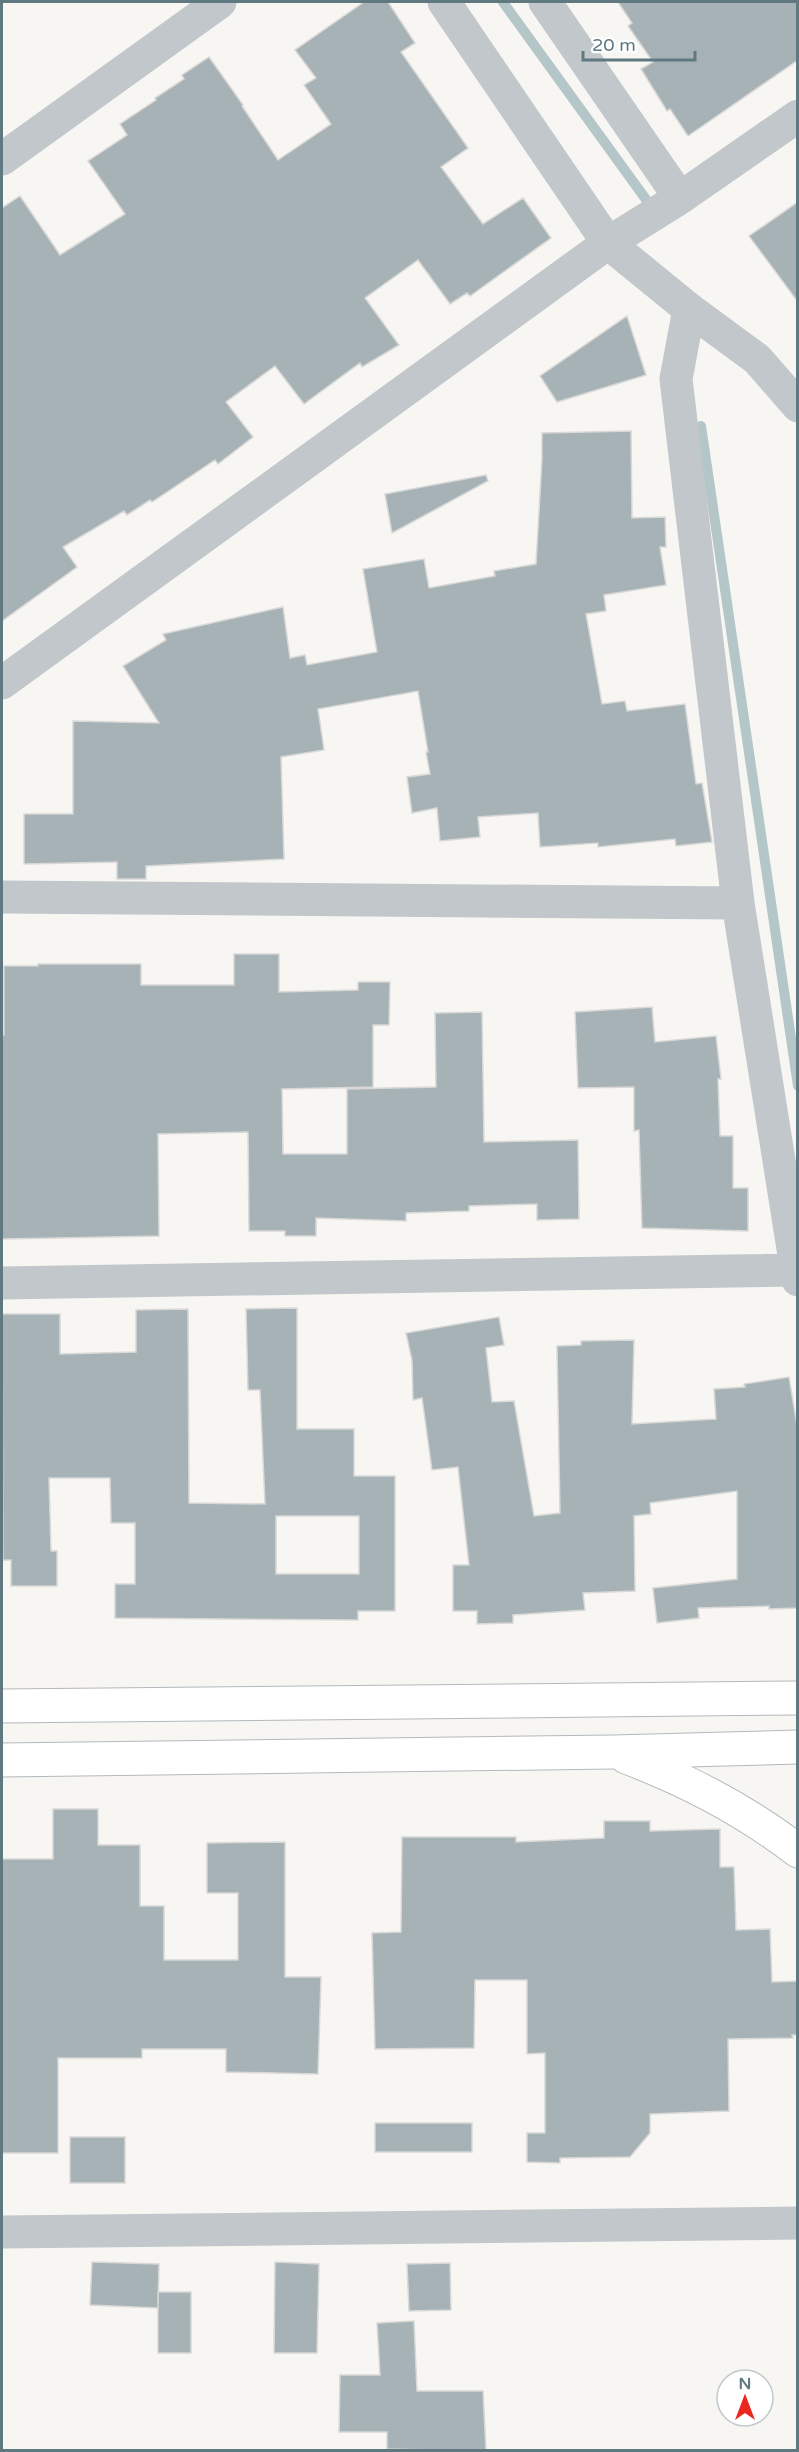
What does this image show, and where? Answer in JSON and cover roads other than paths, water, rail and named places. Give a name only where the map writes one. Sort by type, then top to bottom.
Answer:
[{"type":"main road","points":[[2,1706],[798,1698]]},
{"type":"main road","points":[[2,1760],[613,1752],[798,1747]]},
{"type":"main road","points":[[613,1752],[709,1793],[798,1851]]},
{"type":"street","points":[[2,159],[220,2]]},
{"type":"street","points":[[444,2],[608,243],[689,309],[757,359],[798,406]]},
{"type":"street","points":[[545,2],[681,198]]},
{"type":"street","points":[[2,683],[608,243],[681,198],[798,116]]},
{"type":"street","points":[[2,1283],[797,1275],[738,903],[676,379],[689,309]]},
{"type":"street","points":[[2,897],[738,903]]},
{"type":"street","points":[[2,2232],[798,2223]]},
{"type":"waterway","points":[[503,2],[650,205]]},
{"type":"waterway","points":[[701,426],[798,1086]]}]
